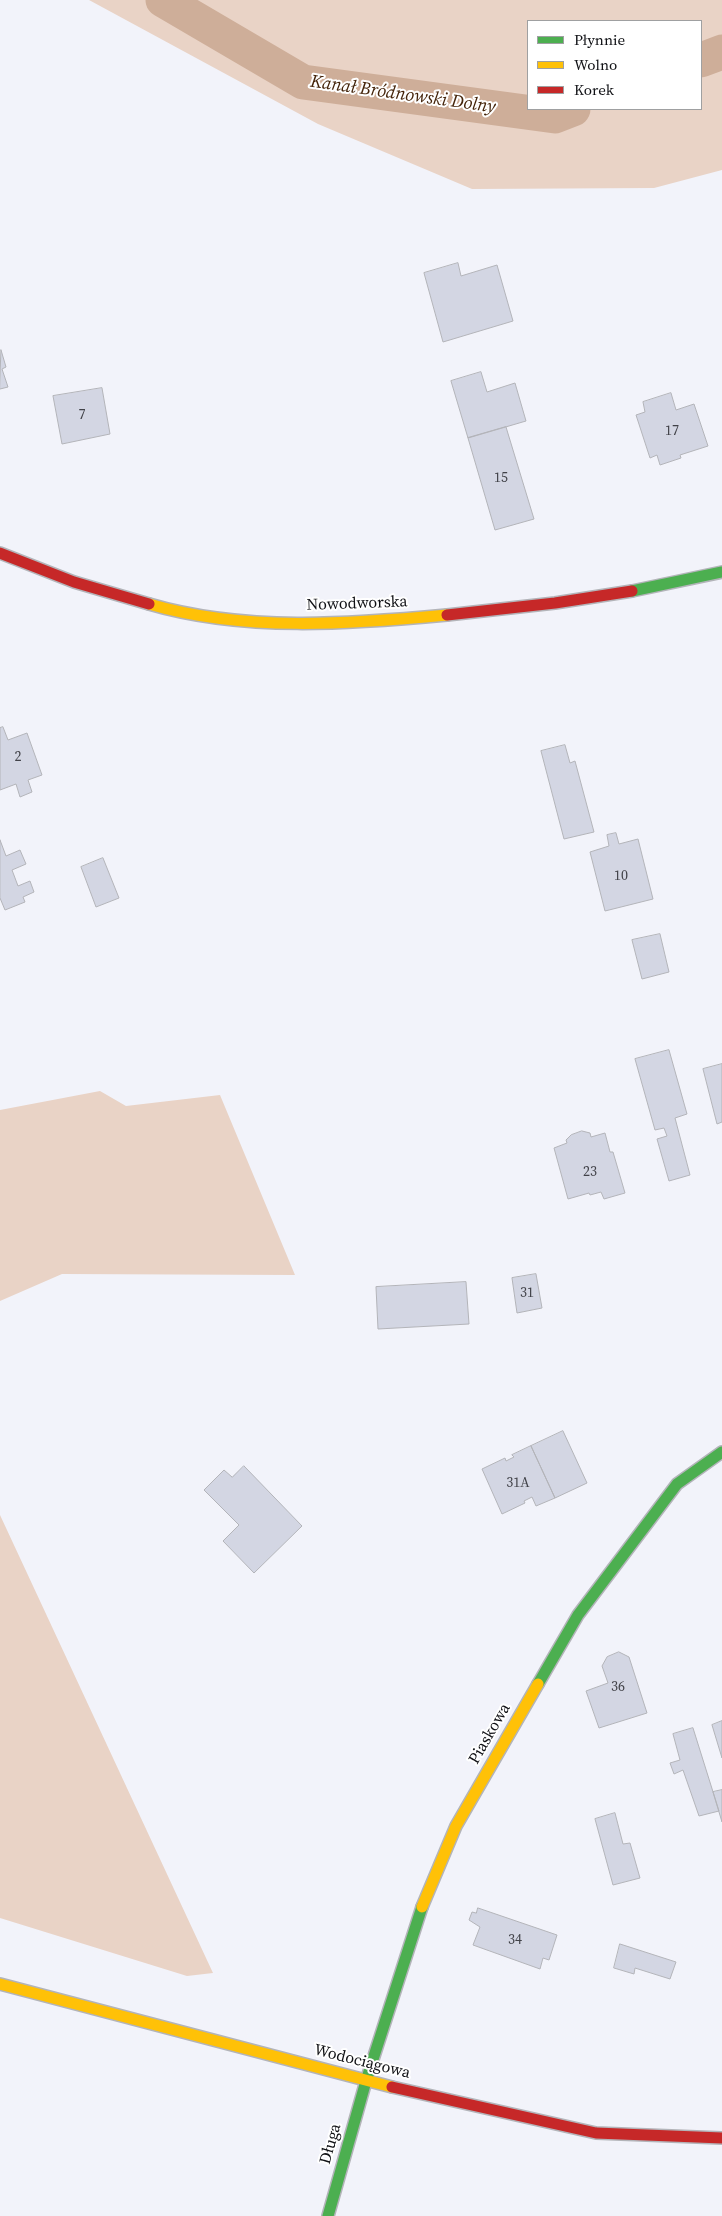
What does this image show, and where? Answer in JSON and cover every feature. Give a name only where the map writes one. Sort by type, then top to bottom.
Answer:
[{"type":"street","name":"Nowodworska","points":[[0,553],[34,568],[101,592],[188,614],[274,622],[367,622],[450,615],[560,602],[671,585],[722,572]]},
{"type":"street","name":"Piaskowa","points":[[366,2081],[402,1964],[427,1892],[456,1826],[578,1615],[677,1484],[722,1452]]},
{"type":"street","name":"Wodociągowa","points":[[0,1984],[366,2081],[596,2133],[722,2138]]},
{"type":"street","name":"Długa","points":[[328,2216],[366,2081]]},
{"type":"shaded area","points":[[89,0],[722,0],[722,170],[654,188],[472,189],[318,124]]},
{"type":"shaded area","points":[[100,1091],[126,1106],[220,1095],[295,1275],[62,1274],[0,1301],[0,1110]]},
{"type":"shaded area","points":[[0,1515],[213,1973],[187,1976],[0,1918]]},
{"type":"building","points":[[458,263],[461,276],[497,265],[513,321],[443,342],[424,273]]},
{"type":"building","points":[[1,350],[6,367],[2,369],[8,387],[0,389]]},
{"type":"building","points":[[481,372],[487,392],[515,383],[526,421],[468,438],[451,381]]},
{"type":"building","points":[[102,388],[110,434],[62,444],[53,396]]},
{"type":"building","points":[[671,393],[676,410],[694,404],[708,446],[680,455],[681,458],[660,465],[657,455],[650,458],[636,415],[645,412],[643,402]]},
{"type":"building","points":[[506,427],[534,519],[495,530],[468,438]]},
{"type":"building","points":[[3,727],[8,740],[27,733],[42,775],[28,780],[32,792],[20,797],[16,784],[0,790],[0,728]]},
{"type":"building","points":[[565,745],[570,763],[575,761],[594,832],[564,839],[541,751]]},
{"type":"building","points":[[616,833],[619,844],[638,839],[653,899],[605,911],[590,852],[609,846],[607,835]]},
{"type":"building","points":[[0,840],[6,856],[20,850],[26,864],[12,870],[18,886],[30,881],[34,892],[23,897],[25,902],[5,910],[0,898]]},
{"type":"building","points":[[103,858],[119,898],[96,907],[81,867]]},
{"type":"building","points":[[660,934],[669,972],[642,979],[632,940]]},
{"type":"building","points":[[669,1050],[687,1114],[675,1118],[690,1175],[669,1181],[657,1139],[667,1136],[664,1128],[655,1130],[635,1059]]},
{"type":"building","points":[[722,1064],[722,1122],[717,1124],[703,1069]]},
{"type":"building","points":[[582,1131],[590,1133],[591,1137],[605,1133],[610,1152],[613,1152],[625,1193],[604,1199],[601,1192],[590,1195],[589,1193],[568,1199],[554,1148],[567,1143],[566,1140],[571,1135]]},
{"type":"building","points":[[536,1274],[542,1308],[517,1313],[512,1278]]},
{"type":"building","points":[[466,1282],[469,1324],[378,1329],[376,1287]]},
{"type":"building","points":[[563,1431],[587,1483],[555,1498],[531,1446]]},
{"type":"building","points":[[531,1446],[555,1498],[536,1506],[532,1497],[524,1501],[525,1503],[502,1514],[482,1469],[505,1458],[506,1461],[514,1457],[512,1455]]},
{"type":"building","points":[[244,1466],[302,1526],[254,1573],[223,1541],[239,1525],[204,1490],[224,1470],[232,1477]]},
{"type":"building","points":[[619,1652],[629,1657],[647,1713],[599,1728],[586,1691],[608,1683],[602,1666],[607,1657]]},
{"type":"building","points":[[722,1721],[722,1758],[712,1725]]},
{"type":"building","points":[[693,1728],[719,1811],[699,1816],[683,1770],[674,1774],[670,1763],[680,1760],[673,1734]]},
{"type":"building","points":[[722,1790],[722,1822],[713,1792]]},
{"type":"building","points":[[615,1813],[623,1844],[630,1843],[640,1878],[613,1885],[595,1819]]},
{"type":"building","points":[[478,1908],[557,1935],[549,1960],[543,1958],[540,1969],[473,1945],[480,1927],[469,1920],[472,1912],[476,1913]]},
{"type":"building","points":[[620,1944],[676,1962],[670,1979],[635,1968],[634,1974],[614,1968]]},
{"type":"waterway","name":"Kanał Bródnowski Dolny","points":[[163,0],[303,82],[555,116],[570,110]]},
{"type":"waterway","name":"Kanał Bródnowski Dolny","points":[[702,60],[722,52]]},
{"type":"traffic: fast","points":[[632,591],[722,572]]},
{"type":"traffic: fast","points":[[538,1684],[578,1615],[677,1484],[722,1452]]},
{"type":"traffic: fast","points":[[328,2216],[366,2081],[422,1907]]},
{"type":"traffic: slow","points":[[149,604],[185,613],[259,622],[335,623],[447,615]]},
{"type":"traffic: slow","points":[[422,1907],[456,1826],[538,1684]]},
{"type":"traffic: slow","points":[[0,1984],[392,2087]]},
{"type":"traffic: jam","points":[[0,553],[74,582],[149,604]]},
{"type":"traffic: jam","points":[[447,615],[555,603],[632,591]]},
{"type":"traffic: jam","points":[[392,2087],[596,2133],[722,2138]]}]
